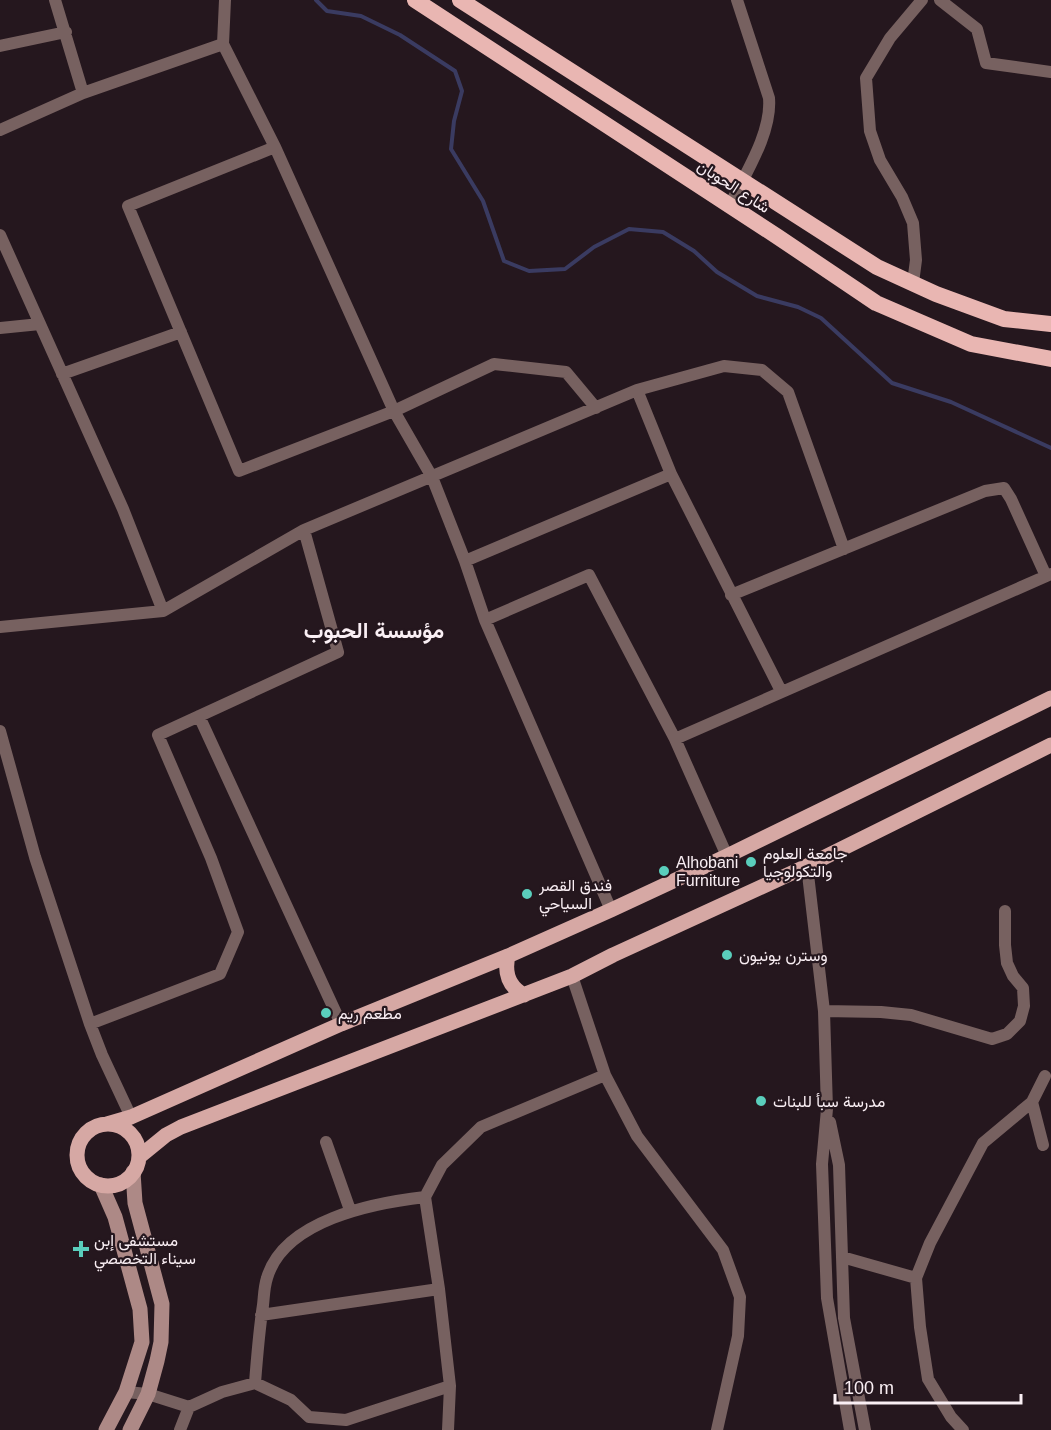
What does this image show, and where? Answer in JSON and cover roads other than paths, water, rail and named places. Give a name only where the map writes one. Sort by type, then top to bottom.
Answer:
[{"type":"highway","name":"شارع الحوبان","points":[[415,0],[876,303],[971,344],[1051,359]]},
{"type":"highway","name":"شارع الحوبان","points":[[460,0],[877,267],[936,294],[1004,319],[1051,324]]},
{"type":"main road","points":[[133,1172],[119,1183],[101,1185],[92,1181],[79,1166],[78,1147],[82,1138],[97,1126],[131,1117],[341,1024],[508,956],[611,910],[1051,698]]},
{"type":"main road","points":[[139,1157],[159,1140],[181,1127],[572,976],[807,866],[1051,745]]},
{"type":"main road","points":[[508,956],[506,968],[508,979],[515,989],[524,995]]},
{"type":"main road","points":[[107,1124],[117,1125],[126,1130],[138,1147],[139,1157],[133,1172],[135,1203],[162,1304],[161,1342],[148,1394],[130,1430]]},
{"type":"main road","points":[[101,1185],[114,1217],[140,1309],[142,1342],[126,1392],[106,1430]]},
{"type":"street","points":[[55,0],[83,93]]},
{"type":"street","points":[[225,0],[223,44],[275,147],[394,411],[432,477],[485,620],[611,910]]},
{"type":"street","points":[[730,205],[765,132],[770,108],[769,98],[737,0]]},
{"type":"street","points":[[913,284],[916,260],[913,223],[902,197],[880,160],[870,131],[866,78],[890,38],[922,0]]},
{"type":"street","points":[[940,0],[977,29],[986,63],[1051,72]]},
{"type":"street","points":[[0,46],[66,32]]},
{"type":"street","points":[[0,130],[83,93],[223,44]]},
{"type":"street","points":[[275,147],[128,206],[238,471],[394,411],[494,364],[566,372],[596,408]]},
{"type":"street","points":[[0,235],[123,509],[163,611]]},
{"type":"street","points":[[0,328],[40,324]]},
{"type":"street","points":[[62,374],[181,332]]},
{"type":"street","points":[[0,627],[163,611],[304,530],[637,390],[724,366],[762,370],[788,392],[844,549]]},
{"type":"street","points":[[637,390],[671,474],[781,692]]},
{"type":"street","points":[[465,561],[671,474]]},
{"type":"street","points":[[675,739],[1049,575],[1004,488],[985,491],[731,595]]},
{"type":"street","points":[[90,1024],[220,974],[238,932],[211,858],[158,735],[338,652],[304,530]]},
{"type":"street","points":[[485,620],[589,575],[675,739],[727,856]]},
{"type":"street","points":[[199,716],[341,1024]]},
{"type":"street","points":[[0,730],[34,857],[90,1024],[131,1117]]},
{"type":"street","points":[[807,866],[824,1011],[826,1109],[822,1164],[826,1298],[850,1430]]},
{"type":"street","points":[[824,1011],[881,1012],[911,1016],[992,1039],[1006,1034],[1020,1021],[1023,988],[1013,976],[1007,963],[1005,911]]},
{"type":"street","points":[[572,976],[604,1075],[638,1136],[723,1251],[740,1297],[738,1336],[717,1430]]},
{"type":"street","points":[[448,1430],[450,1386],[425,1197],[442,1165],[481,1127],[604,1075]]},
{"type":"street","points":[[963,1430],[951,1417],[928,1379],[920,1327],[916,1278],[930,1244],[983,1143],[1032,1102],[1044,1076]]},
{"type":"street","points":[[1032,1102],[1042,1144]]},
{"type":"street","points":[[826,1109],[839,1165],[844,1318],[865,1430]]},
{"type":"street","points":[[326,1143],[350,1210]]},
{"type":"street","points":[[255,1383],[266,1278],[276,1256],[306,1231],[350,1210],[394,1200],[425,1197]]},
{"type":"street","points":[[842,1257],[916,1278]]},
{"type":"street","points":[[261,1315],[438,1289]]},
{"type":"street","points":[[126,1392],[148,1394],[189,1407],[222,1392],[255,1383],[291,1400],[309,1416],[315,1430]]},
{"type":"street","points":[[309,1416],[346,1420],[450,1386]]},
{"type":"street","points":[[180,1430],[189,1407]]},
{"type":"waterway","points":[[316,0],[327,11],[361,16],[400,35],[455,71],[462,91],[454,121],[451,149],[483,201],[504,261],[529,271],[565,269],[594,247],[629,229],[663,232],[694,251],[717,272],[757,296],[798,307],[821,318],[892,383],[951,402],[1051,448]]},
{"type":"place","name":"جامعة العلوم والتكولوجيا","points":[[751,862]]},
{"type":"place","name":"Alhobani Furniture","points":[[664,871]]},
{"type":"place","name":"فندق القصر السياحي","points":[[527,894]]},
{"type":"place","name":"وسترن يونيون","points":[[727,955]]},
{"type":"place","name":"مطعم ريم","points":[[326,1013]]},
{"type":"place","name":"مدرسة سبأ للبنات","points":[[761,1101]]},
{"type":"place","name":"مستشفى إبن سيناء التخصصي","points":[[81,1249]]},
{"type":"district","name":"مؤسسة الحبوب","points":[[374,630]]}]
